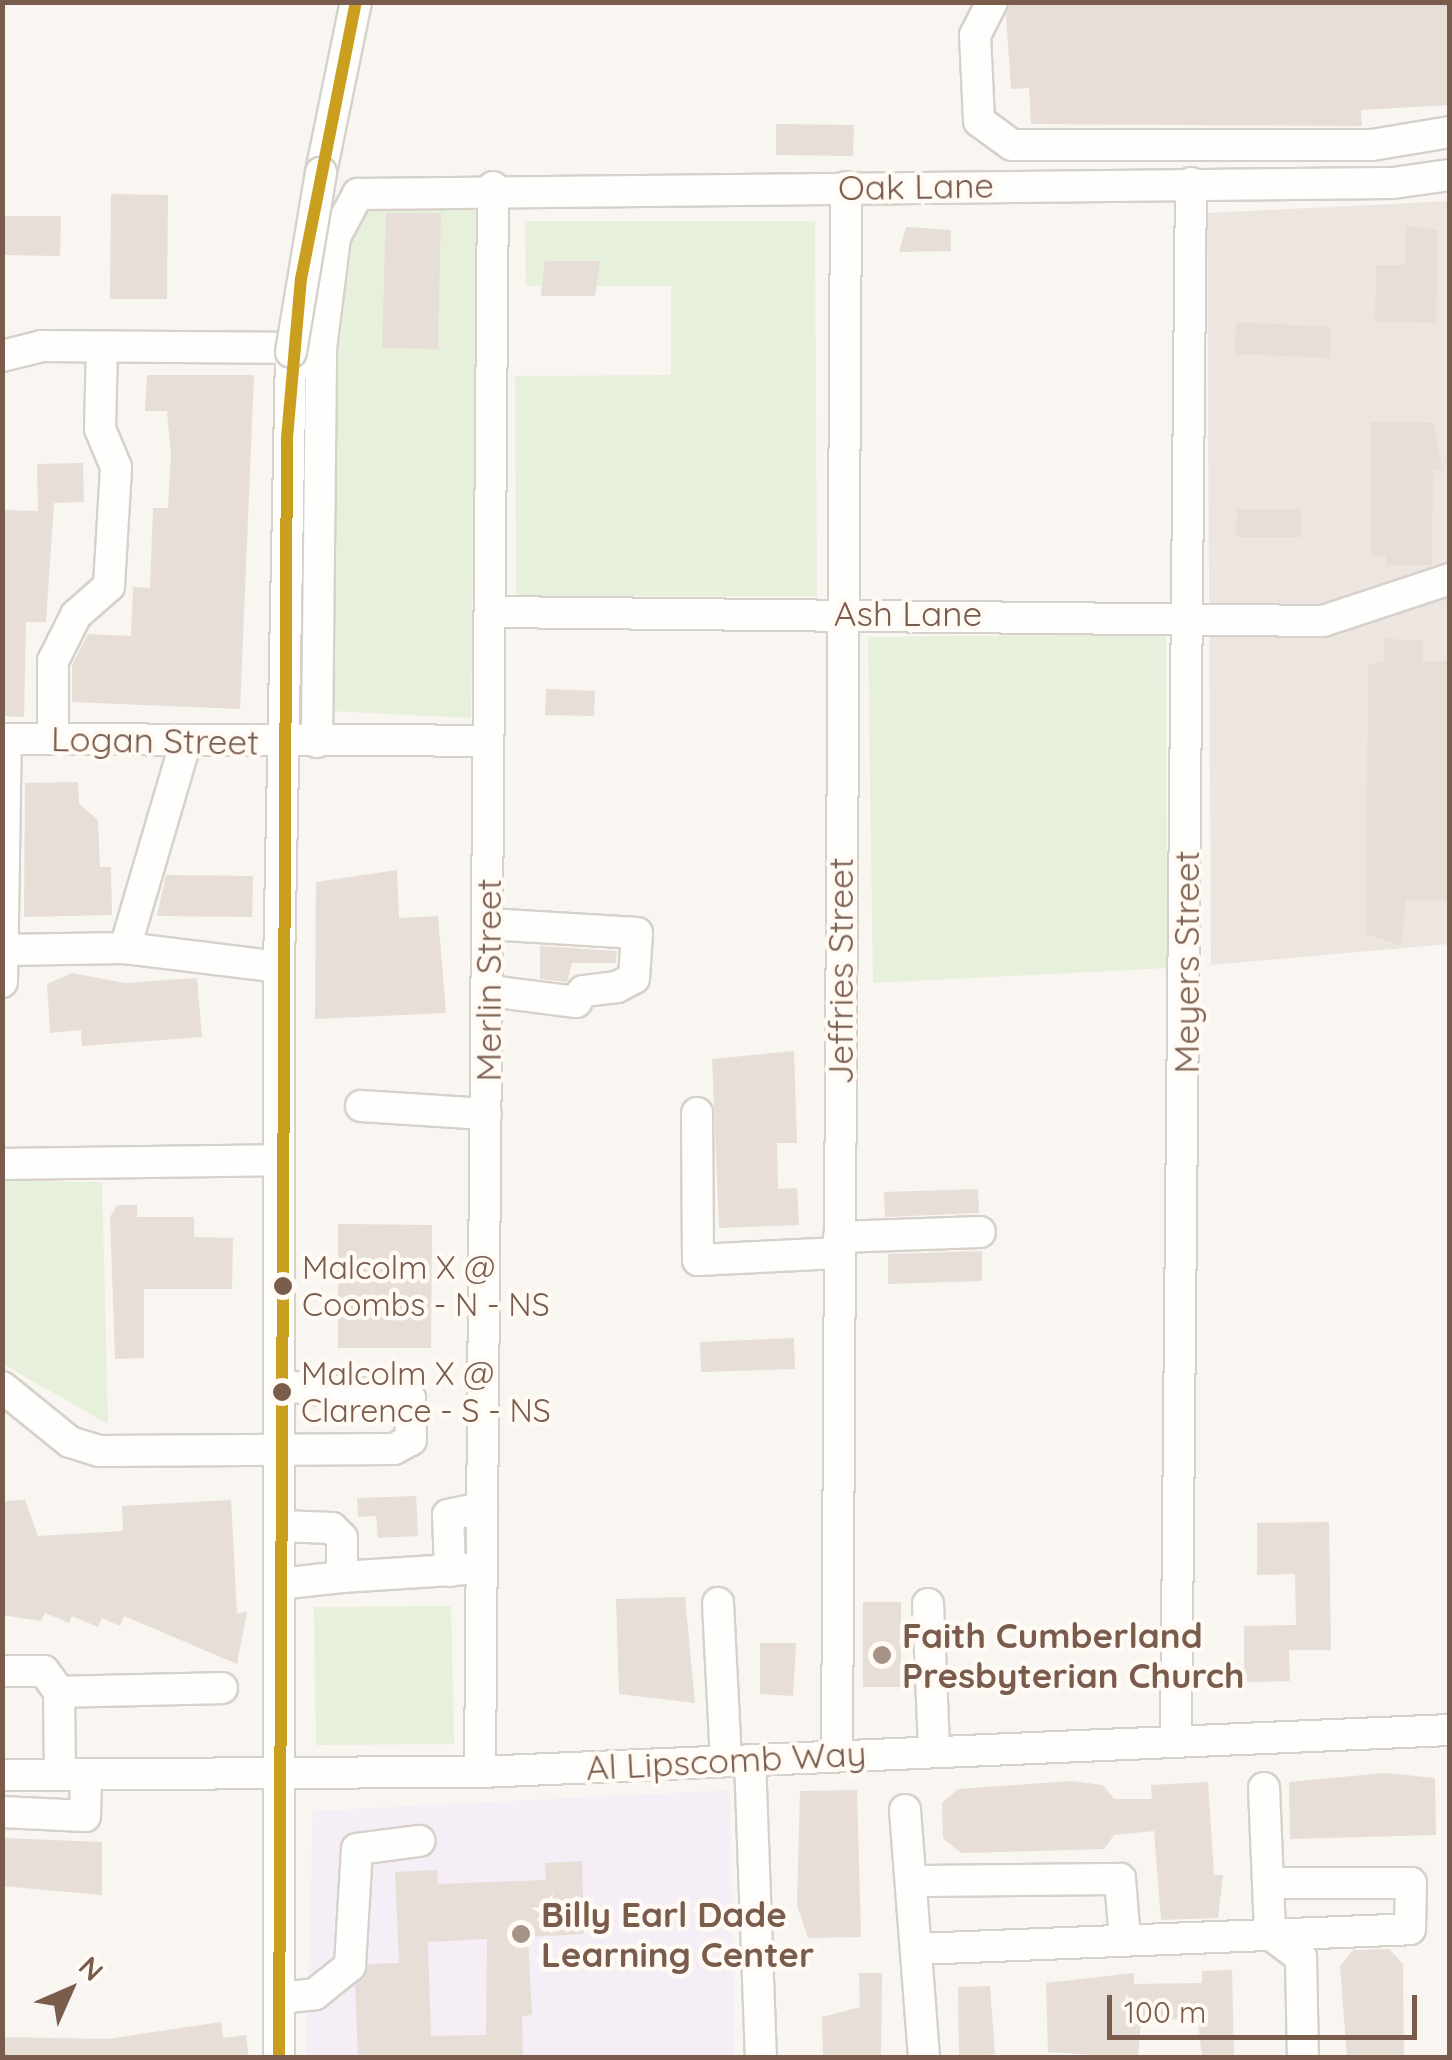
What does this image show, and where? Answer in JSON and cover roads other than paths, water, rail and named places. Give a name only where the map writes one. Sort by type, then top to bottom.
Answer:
[{"type":"street","points":[[279,2058],[279,967],[291,352],[356,2]]},
{"type":"street","points":[[992,2],[975,36],[979,121],[1012,144],[1372,145],[1450,132]]},
{"type":"street","name":"Oak Lane","points":[[321,348],[346,206],[381,189],[1191,183],[1450,176]]},
{"type":"street","name":"Meyers Street","points":[[1176,1740],[1191,183]]},
{"type":"street","name":"Merlin Street","points":[[480,1772],[493,187]]},
{"type":"street","name":"Jeffries Street","points":[[837,1754],[846,187]]},
{"type":"street","points":[[52,739],[53,661],[76,616],[109,586],[116,467],[100,429],[102,346]]},
{"type":"street","points":[[2,356],[102,346],[321,348],[317,742]]},
{"type":"street","name":"Ash Lane","points":[[492,612],[842,612],[1323,620],[1450,579]]},
{"type":"street","points":[[2,982],[4,739]]},
{"type":"street","name":"Logan Street","points":[[4,739],[488,741]]},
{"type":"street","points":[[125,948],[186,741]]},
{"type":"street","points":[[488,924],[637,932],[634,978],[617,987],[583,991],[576,1002],[489,991]]},
{"type":"street","points":[[3,950],[125,948],[279,967]]},
{"type":"street","points":[[361,1106],[486,1114]]},
{"type":"street","points":[[697,1113],[698,1260],[980,1232]]},
{"type":"street","points":[[2,1164],[279,1160]]},
{"type":"street","points":[[2,1388],[54,1432],[100,1451],[280,1445],[394,1449],[411,1440],[410,1398],[281,1386]]},
{"type":"street","points":[[450,1571],[448,1516],[482,1508]]},
{"type":"street","points":[[280,1526],[332,1528],[342,1538],[342,1577]]},
{"type":"street","points":[[280,1584],[482,1568]]},
{"type":"street","points":[[718,1603],[738,1760],[761,2058]]},
{"type":"street","points":[[928,1604],[934,1750]]},
{"type":"street","points":[[2,1670],[44,1670],[59,1692],[73,1775],[85,1816],[14,1813],[15,1775]]},
{"type":"street","points":[[59,1692],[222,1688]]},
{"type":"street","name":"Al Lipscomb Way","points":[[15,1775],[480,1772],[1450,1730]]},
{"type":"street","points":[[1264,1788],[1270,1934]]},
{"type":"street","points":[[906,1810],[915,1880],[924,2058]]},
{"type":"street","points":[[278,1998],[315,1994],[350,1966],[357,1850],[418,1841]]},
{"type":"street","points":[[915,1880],[1120,1879],[1125,1940]]},
{"type":"street","points":[[918,1949],[1410,1929],[1412,1883],[1268,1883]]},
{"type":"street","points":[[1270,1934],[1301,1956],[1303,2058]]},
{"type":"place","name":"Malcolm X @ Coombs - N - NS","points":[[283,1286]]},
{"type":"place","name":"Malcolm X @ Clarence - S - NS","points":[[282,1392]]},
{"type":"place","name":"Faith Cumberland Presbyterian Church","points":[[882,1655]]},
{"type":"place","name":"Billy Earl Dade Learning Center","points":[[521,1934]]}]
